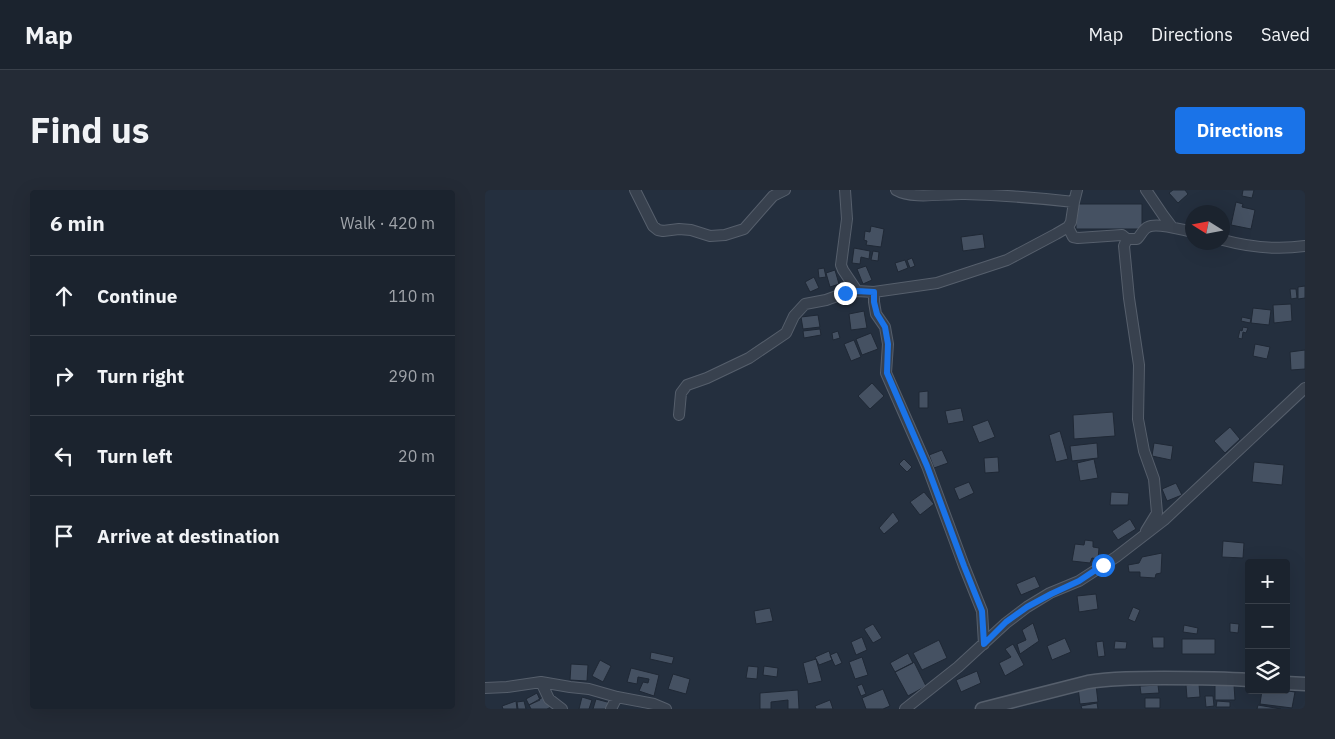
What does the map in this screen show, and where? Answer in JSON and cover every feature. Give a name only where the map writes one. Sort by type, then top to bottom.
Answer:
[{"type":"street","points":[[635,190],[653,226],[658,230],[691,230],[709,236],[725,235],[744,229],[773,196],[785,190]]},
{"type":"street","points":[[845,190],[847,219],[841,265],[857,291]]},
{"type":"street","points":[[896,190],[908,195],[918,196],[962,192],[1074,202]]},
{"type":"street","points":[[679,415],[681,393],[687,385],[707,378],[749,358],[786,333],[794,316],[805,304],[857,291],[874,292],[937,283],[997,264],[1068,227],[1072,217],[1077,190]]},
{"type":"street","points":[[1147,190],[1172,227]]},
{"type":"street","points":[[1068,227],[1075,238],[1121,235],[1127,239],[1137,239],[1151,225],[1185,230]]},
{"type":"street","points":[[1127,239],[1124,246],[1129,298],[1139,365],[1139,419],[1144,451],[1155,480],[1157,513],[1141,538]]},
{"type":"street","points":[[1230,242],[1243,245],[1291,248],[1305,245]]},
{"type":"street","points":[[874,292],[877,314],[885,327],[888,344],[887,373],[927,466],[982,611],[984,644]]},
{"type":"street","points":[[905,709],[984,644],[1006,622],[1027,607],[1079,581],[1116,557],[1164,520],[1305,388]]},
{"type":"street","points":[[983,709],[1105,679],[1216,678],[1245,680]]},
{"type":"street","points":[[541,682],[549,700],[562,709]]},
{"type":"street","points":[[485,688],[541,682],[589,689],[654,704],[666,709]]},
{"type":"street","points":[[1290,683],[1305,684]]},
{"type":"street","points":[[611,709],[617,697]]},
{"type":"building","points":[[1173,190],[1185,190],[1188,194],[1178,203],[1169,193]]},
{"type":"building","points":[[1243,190],[1254,190],[1252,198],[1242,196]]},
{"type":"building","points":[[1236,202],[1243,204],[1242,207],[1255,210],[1251,229],[1231,225]]},
{"type":"building","points":[[1076,204],[1142,204],[1142,229],[1076,229]]},
{"type":"building","points":[[871,226],[884,229],[881,247],[866,245],[867,241],[864,240],[865,231],[870,232]]},
{"type":"building","points":[[983,234],[985,248],[963,251],[961,237]]},
{"type":"building","points":[[854,248],[870,251],[869,259],[861,257],[860,264],[852,263]]},
{"type":"building","points":[[873,251],[879,252],[878,261],[871,260]]},
{"type":"building","points":[[912,258],[915,266],[910,268],[907,260]]},
{"type":"building","points":[[905,260],[908,268],[898,272],[895,263]]},
{"type":"building","points":[[866,266],[872,280],[863,284],[857,269]]},
{"type":"building","points":[[824,268],[826,277],[819,278],[818,269]]},
{"type":"building","points":[[835,270],[839,284],[830,287],[826,273]]},
{"type":"building","points":[[814,277],[819,288],[810,292],[805,282]]},
{"type":"building","points":[[1305,286],[1305,298],[1298,299],[1298,287]]},
{"type":"building","points":[[1290,289],[1296,289],[1297,298],[1291,299]]},
{"type":"building","points":[[1291,304],[1292,321],[1274,323],[1273,305]]},
{"type":"building","points":[[1253,308],[1271,310],[1269,325],[1251,323]]},
{"type":"building","points":[[864,311],[867,328],[851,330],[849,314]]},
{"type":"building","points":[[818,315],[820,327],[803,329],[801,317]]},
{"type":"building","points":[[1242,317],[1251,319],[1250,323],[1241,321]]},
{"type":"building","points":[[1243,327],[1248,328],[1246,333],[1243,332],[1242,339],[1238,338],[1240,330],[1242,331]]},
{"type":"building","points":[[820,329],[821,335],[804,338],[803,331]]},
{"type":"building","points":[[838,331],[840,338],[833,340],[832,333]]},
{"type":"building","points":[[871,333],[878,349],[862,355],[856,339]]},
{"type":"building","points":[[854,340],[861,357],[851,361],[844,344]]},
{"type":"building","points":[[1255,344],[1270,347],[1267,359],[1253,356]]},
{"type":"building","points":[[1305,350],[1305,369],[1291,370],[1290,352]]},
{"type":"building","points":[[872,383],[884,396],[870,409],[858,396]]},
{"type":"building","points":[[928,391],[928,408],[919,408],[919,392]]},
{"type":"building","points":[[961,408],[964,421],[948,424],[945,411]]},
{"type":"building","points":[[1113,412],[1115,436],[1074,439],[1073,415]]},
{"type":"building","points":[[988,420],[995,437],[979,443],[972,426]]},
{"type":"building","points":[[1230,427],[1240,439],[1225,453],[1214,441]]},
{"type":"building","points":[[1060,431],[1068,459],[1056,462],[1049,435]]},
{"type":"building","points":[[1097,443],[1098,458],[1072,461],[1070,446]]},
{"type":"building","points":[[1154,443],[1173,446],[1171,460],[1152,456]]},
{"type":"building","points":[[942,450],[948,463],[934,468],[929,455]]},
{"type":"building","points":[[998,457],[999,472],[985,473],[984,458]]},
{"type":"building","points":[[904,459],[912,467],[907,472],[899,464]]},
{"type":"building","points":[[1094,459],[1098,478],[1080,481],[1077,463]]},
{"type":"building","points":[[1254,462],[1284,465],[1282,485],[1252,482]]},
{"type":"building","points":[[969,482],[974,493],[959,500],[954,488]]},
{"type":"building","points":[[1176,483],[1182,495],[1167,501],[1162,489]]},
{"type":"building","points":[[924,492],[934,504],[920,515],[910,502]]},
{"type":"building","points":[[1111,492],[1129,493],[1128,505],[1110,505]]},
{"type":"building","points":[[893,512],[899,521],[884,534],[879,528]]},
{"type":"building","points":[[1130,519],[1136,529],[1118,540],[1112,531]]},
{"type":"building","points":[[1085,540],[1093,541],[1093,547],[1099,548],[1098,559],[1092,558],[1090,563],[1072,561],[1075,544],[1084,545]]},
{"type":"building","points":[[1223,541],[1244,543],[1243,558],[1222,557]]},
{"type":"building","points":[[1162,553],[1161,573],[1156,574],[1155,578],[1140,577],[1140,572],[1129,572],[1128,565],[1139,563],[1142,557]]},
{"type":"building","points":[[1035,576],[1040,587],[1021,595],[1016,584]]},
{"type":"building","points":[[1096,594],[1098,609],[1079,612],[1077,596]]},
{"type":"building","points":[[1133,607],[1140,610],[1135,622],[1128,619]]},
{"type":"building","points":[[770,608],[773,621],[756,624],[754,611]]},
{"type":"building","points":[[1033,623],[1039,641],[1020,654],[1017,644],[1026,640],[1022,630]]},
{"type":"building","points":[[1230,623],[1239,624],[1238,633],[1230,632]]},
{"type":"building","points":[[873,624],[882,638],[873,643],[864,629]]},
{"type":"building","points":[[1184,625],[1198,628],[1197,634],[1183,632]]},
{"type":"building","points":[[862,637],[867,650],[856,655],[851,642]]},
{"type":"building","points":[[1152,637],[1164,637],[1164,648],[1153,648]]},
{"type":"building","points":[[1065,638],[1071,652],[1052,660],[1047,646]]},
{"type":"building","points":[[1182,639],[1215,639],[1215,654],[1182,654]]},
{"type":"building","points":[[939,640],[947,658],[922,670],[913,653]]},
{"type":"building","points":[[1103,641],[1105,656],[1098,657],[1096,642]]},
{"type":"building","points":[[1115,641],[1127,642],[1126,649],[1114,649]]},
{"type":"building","points":[[1013,644],[1024,665],[1005,676],[999,663],[1011,657],[1005,649]]},
{"type":"building","points":[[829,651],[832,660],[819,665],[815,657]]},
{"type":"building","points":[[651,652],[674,657],[672,664],[650,659]]},
{"type":"building","points":[[837,652],[842,663],[835,666],[830,655]]},
{"type":"building","points":[[908,653],[913,663],[895,672],[890,663]]},
{"type":"building","points":[[862,657],[868,675],[855,679],[849,662]]},
{"type":"building","points":[[816,659],[822,681],[808,684],[803,663]]},
{"type":"building","points":[[600,660],[611,666],[603,682],[592,676]]},
{"type":"building","points":[[914,662],[926,686],[908,696],[895,672]]},
{"type":"building","points":[[571,664],[588,665],[587,681],[570,680]]},
{"type":"building","points":[[748,666],[758,667],[757,679],[746,678]]},
{"type":"building","points":[[764,666],[778,668],[777,677],[763,675]]},
{"type":"building","points":[[631,668],[659,675],[654,696],[639,691],[643,682],[648,683],[649,679],[638,677],[637,684],[627,682]]},
{"type":"building","points":[[977,671],[981,683],[961,692],[956,680]]},
{"type":"building","points":[[673,674],[690,679],[686,694],[668,689]]},
{"type":"building","points":[[862,684],[866,694],[861,696],[857,686]]},
{"type":"building","points":[[1199,684],[1200,697],[1187,698],[1186,685]]},
{"type":"building","points":[[1096,685],[1098,702],[1080,704],[1078,687]]},
{"type":"building","points":[[1158,685],[1159,693],[1141,694],[1140,686]]},
{"type":"building","points":[[1215,685],[1234,685],[1235,700],[1215,700]]},
{"type":"building","points":[[883,689],[890,706],[883,709],[866,709],[862,698]]},
{"type":"building","points":[[798,690],[799,709],[788,709],[788,700],[771,702],[771,709],[760,709],[760,693]]},
{"type":"building","points":[[1290,691],[1295,692],[1292,708],[1260,704],[1261,694],[1290,694]]},
{"type":"building","points":[[537,693],[540,700],[529,705],[526,699]]},
{"type":"building","points":[[545,696],[551,707],[547,709],[531,709],[529,705]]},
{"type":"building","points":[[1205,696],[1213,696],[1214,706],[1206,707]]},
{"type":"building","points":[[582,697],[592,700],[589,709],[579,709]]},
{"type":"building","points":[[1145,698],[1160,698],[1160,708],[1145,708]]},
{"type":"building","points":[[596,699],[611,703],[609,709],[593,709]]},
{"type":"building","points":[[830,700],[833,709],[816,709],[815,706]]},
{"type":"building","points":[[516,701],[517,709],[503,709],[502,706]]},
{"type":"building","points":[[524,701],[526,709],[518,709],[517,702]]},
{"type":"building","points":[[1217,701],[1230,702],[1230,707],[1216,707]]},
{"type":"building","points":[[1097,703],[1098,709],[1082,709],[1081,706]]},
{"type":"building","points":[[1258,705],[1281,709],[1257,709]]},
{"type":"route","points":[[845,293],[857,291],[874,292],[877,314],[885,327],[888,344],[887,373],[927,466],[982,611],[984,644],[1006,622],[1027,607],[1079,581],[1103,565]]}]
